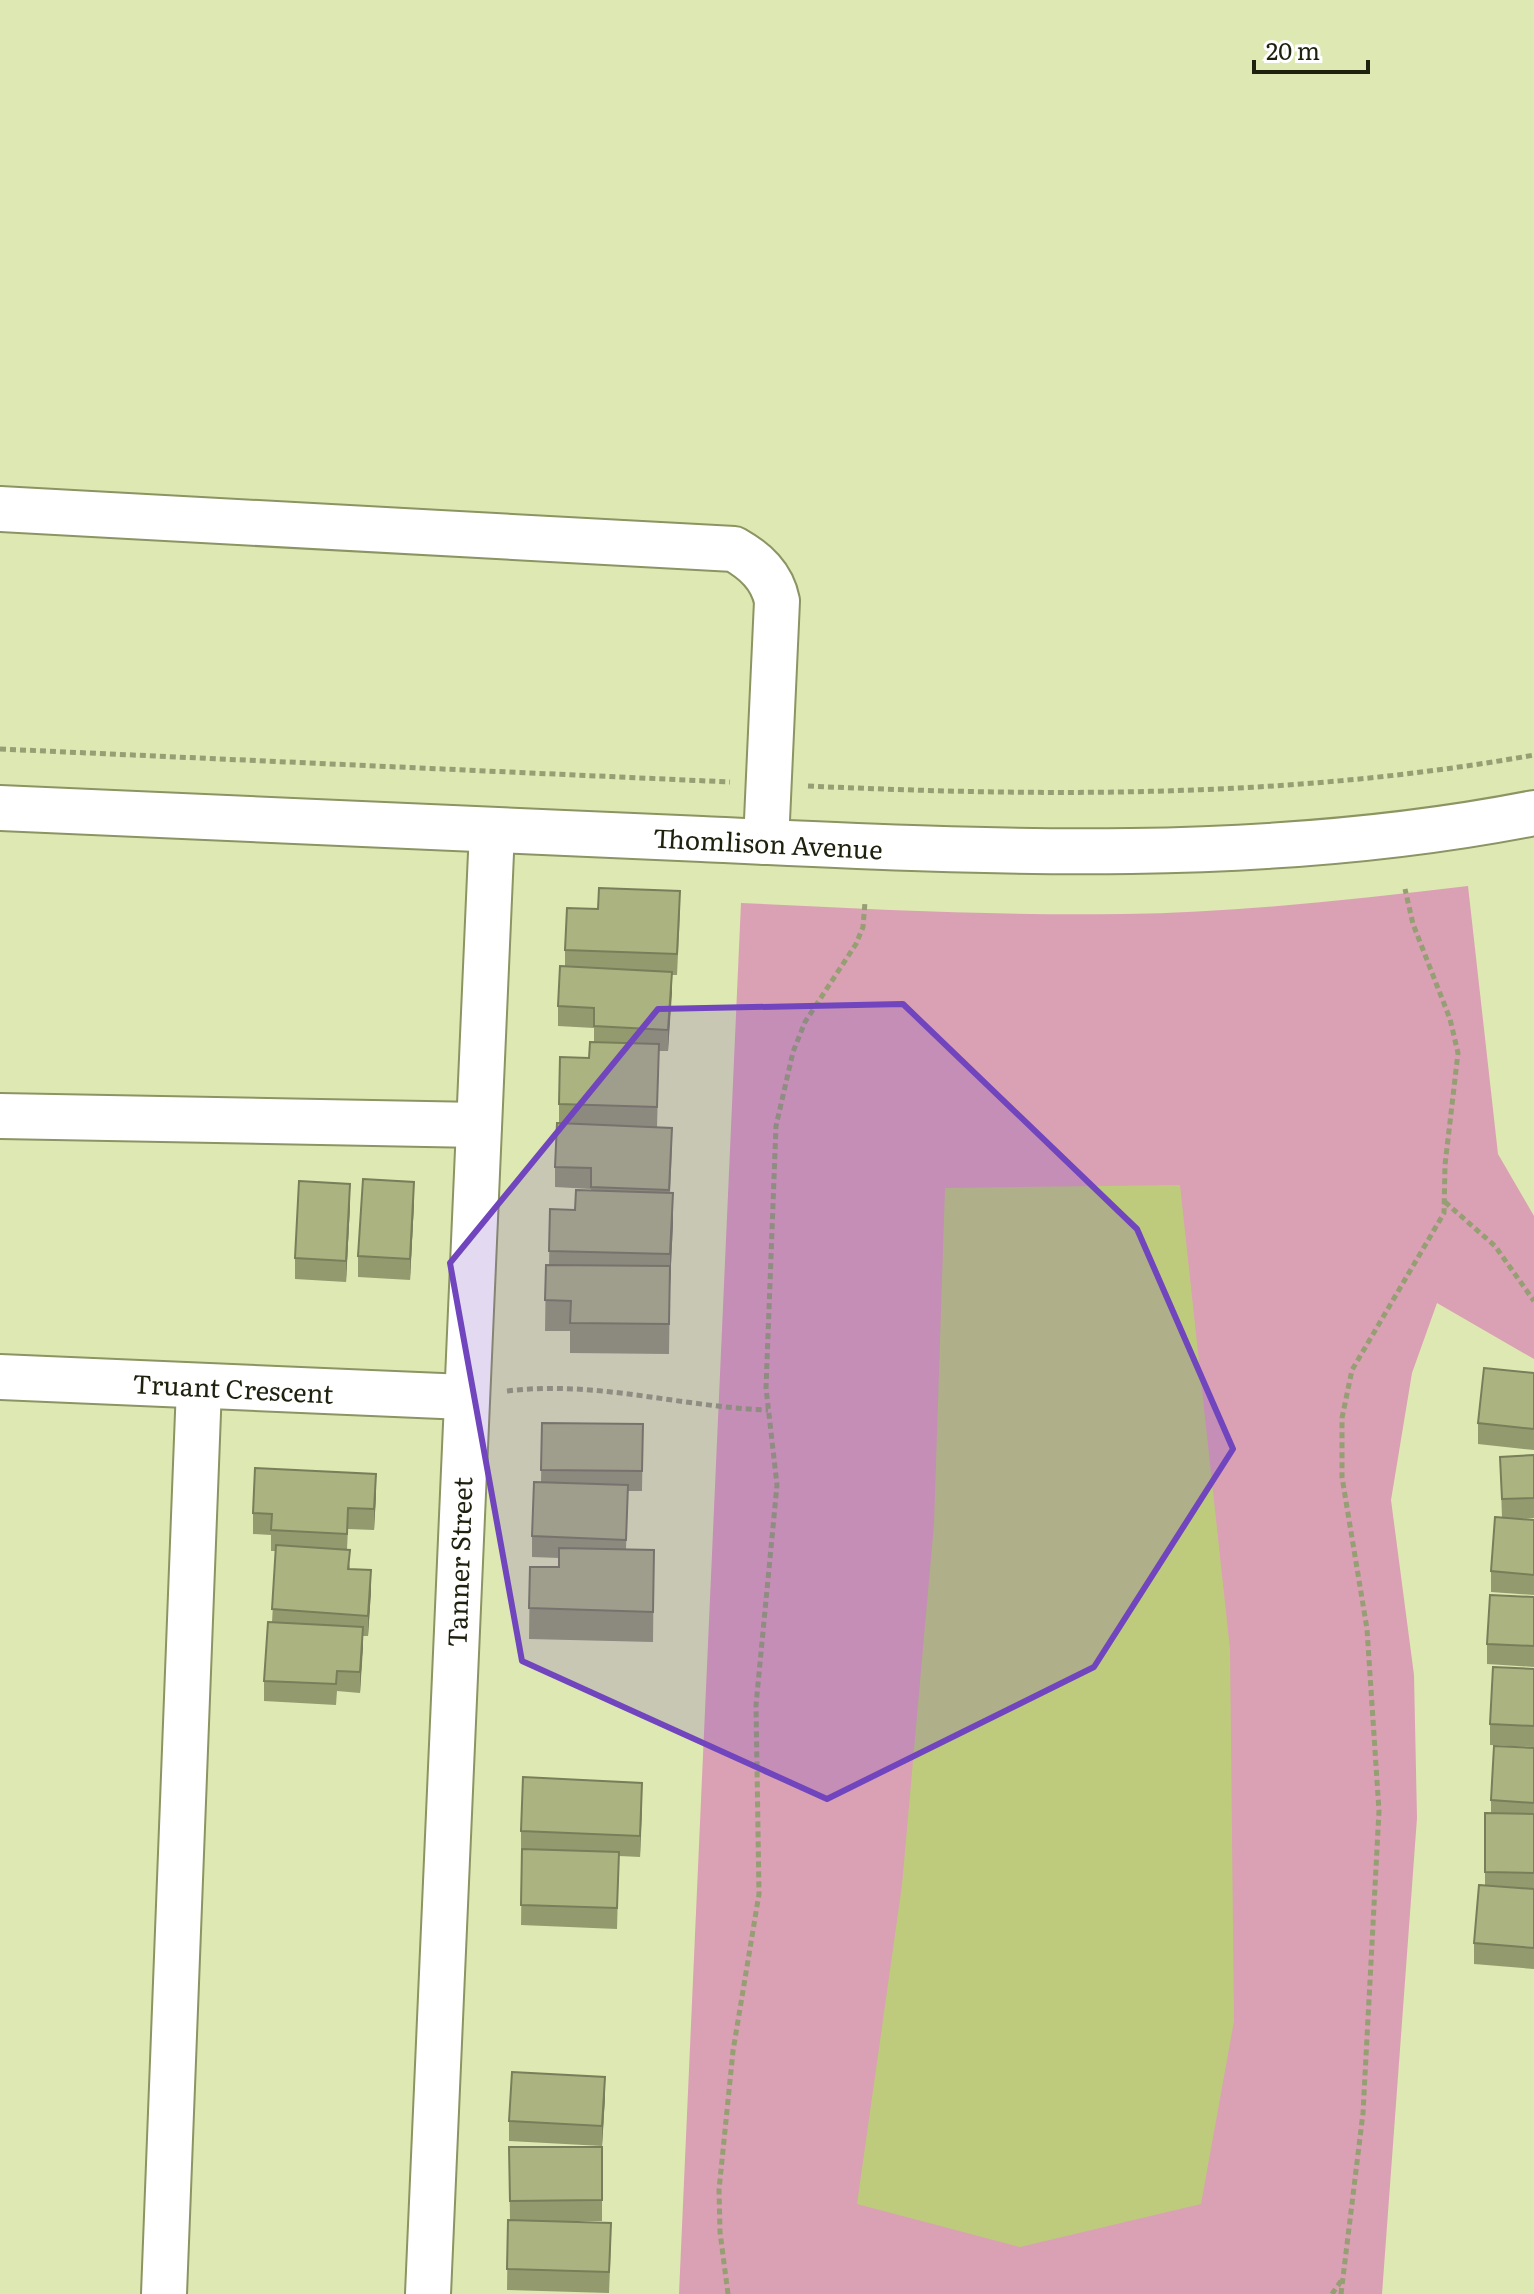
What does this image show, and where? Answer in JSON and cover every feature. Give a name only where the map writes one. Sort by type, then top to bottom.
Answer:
[{"type":"street","points":[[0,509],[734,549],[754,560],[774,588],[777,601],[766,842]]},
{"type":"street","name":"Thomlison Avenue","points":[[0,808],[1005,853],[1142,851],[1389,835],[1534,813]]},
{"type":"street","name":"Tanner Street","points":[[428,2294],[492,830]]},
{"type":"street","points":[[0,1116],[479,1125]]},
{"type":"street","name":"Truant Crescent","points":[[0,1377],[465,1397]]},
{"type":"street","points":[[164,2294],[199,1387]]},
{"type":"path","points":[[1341,2294],[1363,2113],[1379,1811],[1367,1629],[1342,1477],[1342,1418],[1352,1370],[1434,1232],[1445,1202],[1445,1165],[1458,1053],[1450,1019],[1413,924],[1405,889]]},
{"type":"path","points":[[728,2294],[719,2190],[733,2051],[759,1894],[756,1705],[777,1485],[768,1410],[767,1349],[776,1126],[781,1093],[805,1022],[856,944],[863,927],[865,902]]},
{"type":"path","points":[[1445,1202],[1495,1246],[1534,1301]]},
{"type":"path","points":[[465,1397],[514,1391],[595,1388],[768,1410]]},
{"type":"path","points":[[1332,2294],[1344,2276]]},
{"type":"path","points":[[726,2284],[736,2294]]},
{"type":"highlighted area","points":[[903,1004],[1137,1229],[1233,1449],[1094,1667],[827,1799],[522,1661],[450,1263],[658,1009]]},
{"type":"shaded area","points":[[1468,886],[1498,1154],[1534,1216],[1534,1359],[1437,1303],[1412,1373],[1391,1500],[1414,1675],[1417,1818],[1382,2294],[679,2294],[741,903],[980,913],[1166,913],[1296,904]]},
{"type":"shaded area","points":[[1180,1185],[1230,1649],[1234,2021],[1201,2204],[1020,2247],[857,2204],[902,1885],[934,1524],[945,1188]]},
{"type":"building","points":[[599,888],[680,891],[677,954],[565,950],[567,908],[598,909]]},
{"type":"building","points":[[560,966],[672,972],[668,1030],[594,1026],[594,1008],[558,1006]]},
{"type":"building","points":[[590,1042],[659,1044],[657,1107],[559,1104],[560,1057],[589,1058]]},
{"type":"building","points":[[557,1123],[672,1128],[669,1190],[591,1187],[591,1168],[555,1167]]},
{"type":"building","points":[[363,1179],[414,1182],[410,1259],[358,1256]]},
{"type":"building","points":[[299,1181],[350,1184],[346,1261],[295,1258]]},
{"type":"building","points":[[576,1190],[673,1193],[670,1254],[549,1251],[550,1209],[575,1210]]},
{"type":"building","points":[[546,1265],[670,1266],[669,1324],[570,1323],[571,1301],[545,1300]]},
{"type":"building","points":[[1484,1368],[1534,1373],[1534,1429],[1478,1423]]},
{"type":"building","points":[[542,1423],[643,1424],[642,1471],[541,1470]]},
{"type":"building","points":[[1534,1455],[1534,1498],[1502,1499],[1500,1457]]},
{"type":"building","points":[[255,1468],[376,1474],[374,1509],[348,1508],[347,1534],[271,1530],[272,1514],[253,1513]]},
{"type":"building","points":[[534,1482],[628,1485],[626,1540],[532,1536]]},
{"type":"building","points":[[1495,1517],[1534,1520],[1534,1575],[1491,1571]]},
{"type":"building","points":[[276,1545],[350,1550],[348,1569],[371,1570],[368,1616],[272,1609]]},
{"type":"building","points":[[559,1548],[654,1550],[653,1612],[529,1608],[530,1567],[559,1567]]},
{"type":"building","points":[[1490,1595],[1534,1597],[1534,1646],[1487,1644]]},
{"type":"building","points":[[268,1622],[363,1627],[360,1672],[337,1671],[336,1684],[264,1681]]},
{"type":"building","points":[[1493,1667],[1534,1669],[1534,1726],[1490,1724]]},
{"type":"building","points":[[1494,1746],[1534,1748],[1534,1803],[1491,1800]]},
{"type":"building","points":[[523,1777],[642,1783],[640,1836],[521,1831]]},
{"type":"building","points":[[1485,1813],[1534,1814],[1534,1873],[1485,1872]]},
{"type":"building","points":[[522,1849],[619,1852],[617,1908],[521,1905]]},
{"type":"building","points":[[1479,1885],[1534,1889],[1534,1948],[1474,1943]]},
{"type":"building","points":[[512,2072],[605,2077],[602,2126],[509,2121]]},
{"type":"building","points":[[509,2147],[602,2147],[602,2200],[510,2201]]},
{"type":"building","points":[[508,2220],[611,2223],[609,2272],[507,2269]]}]
